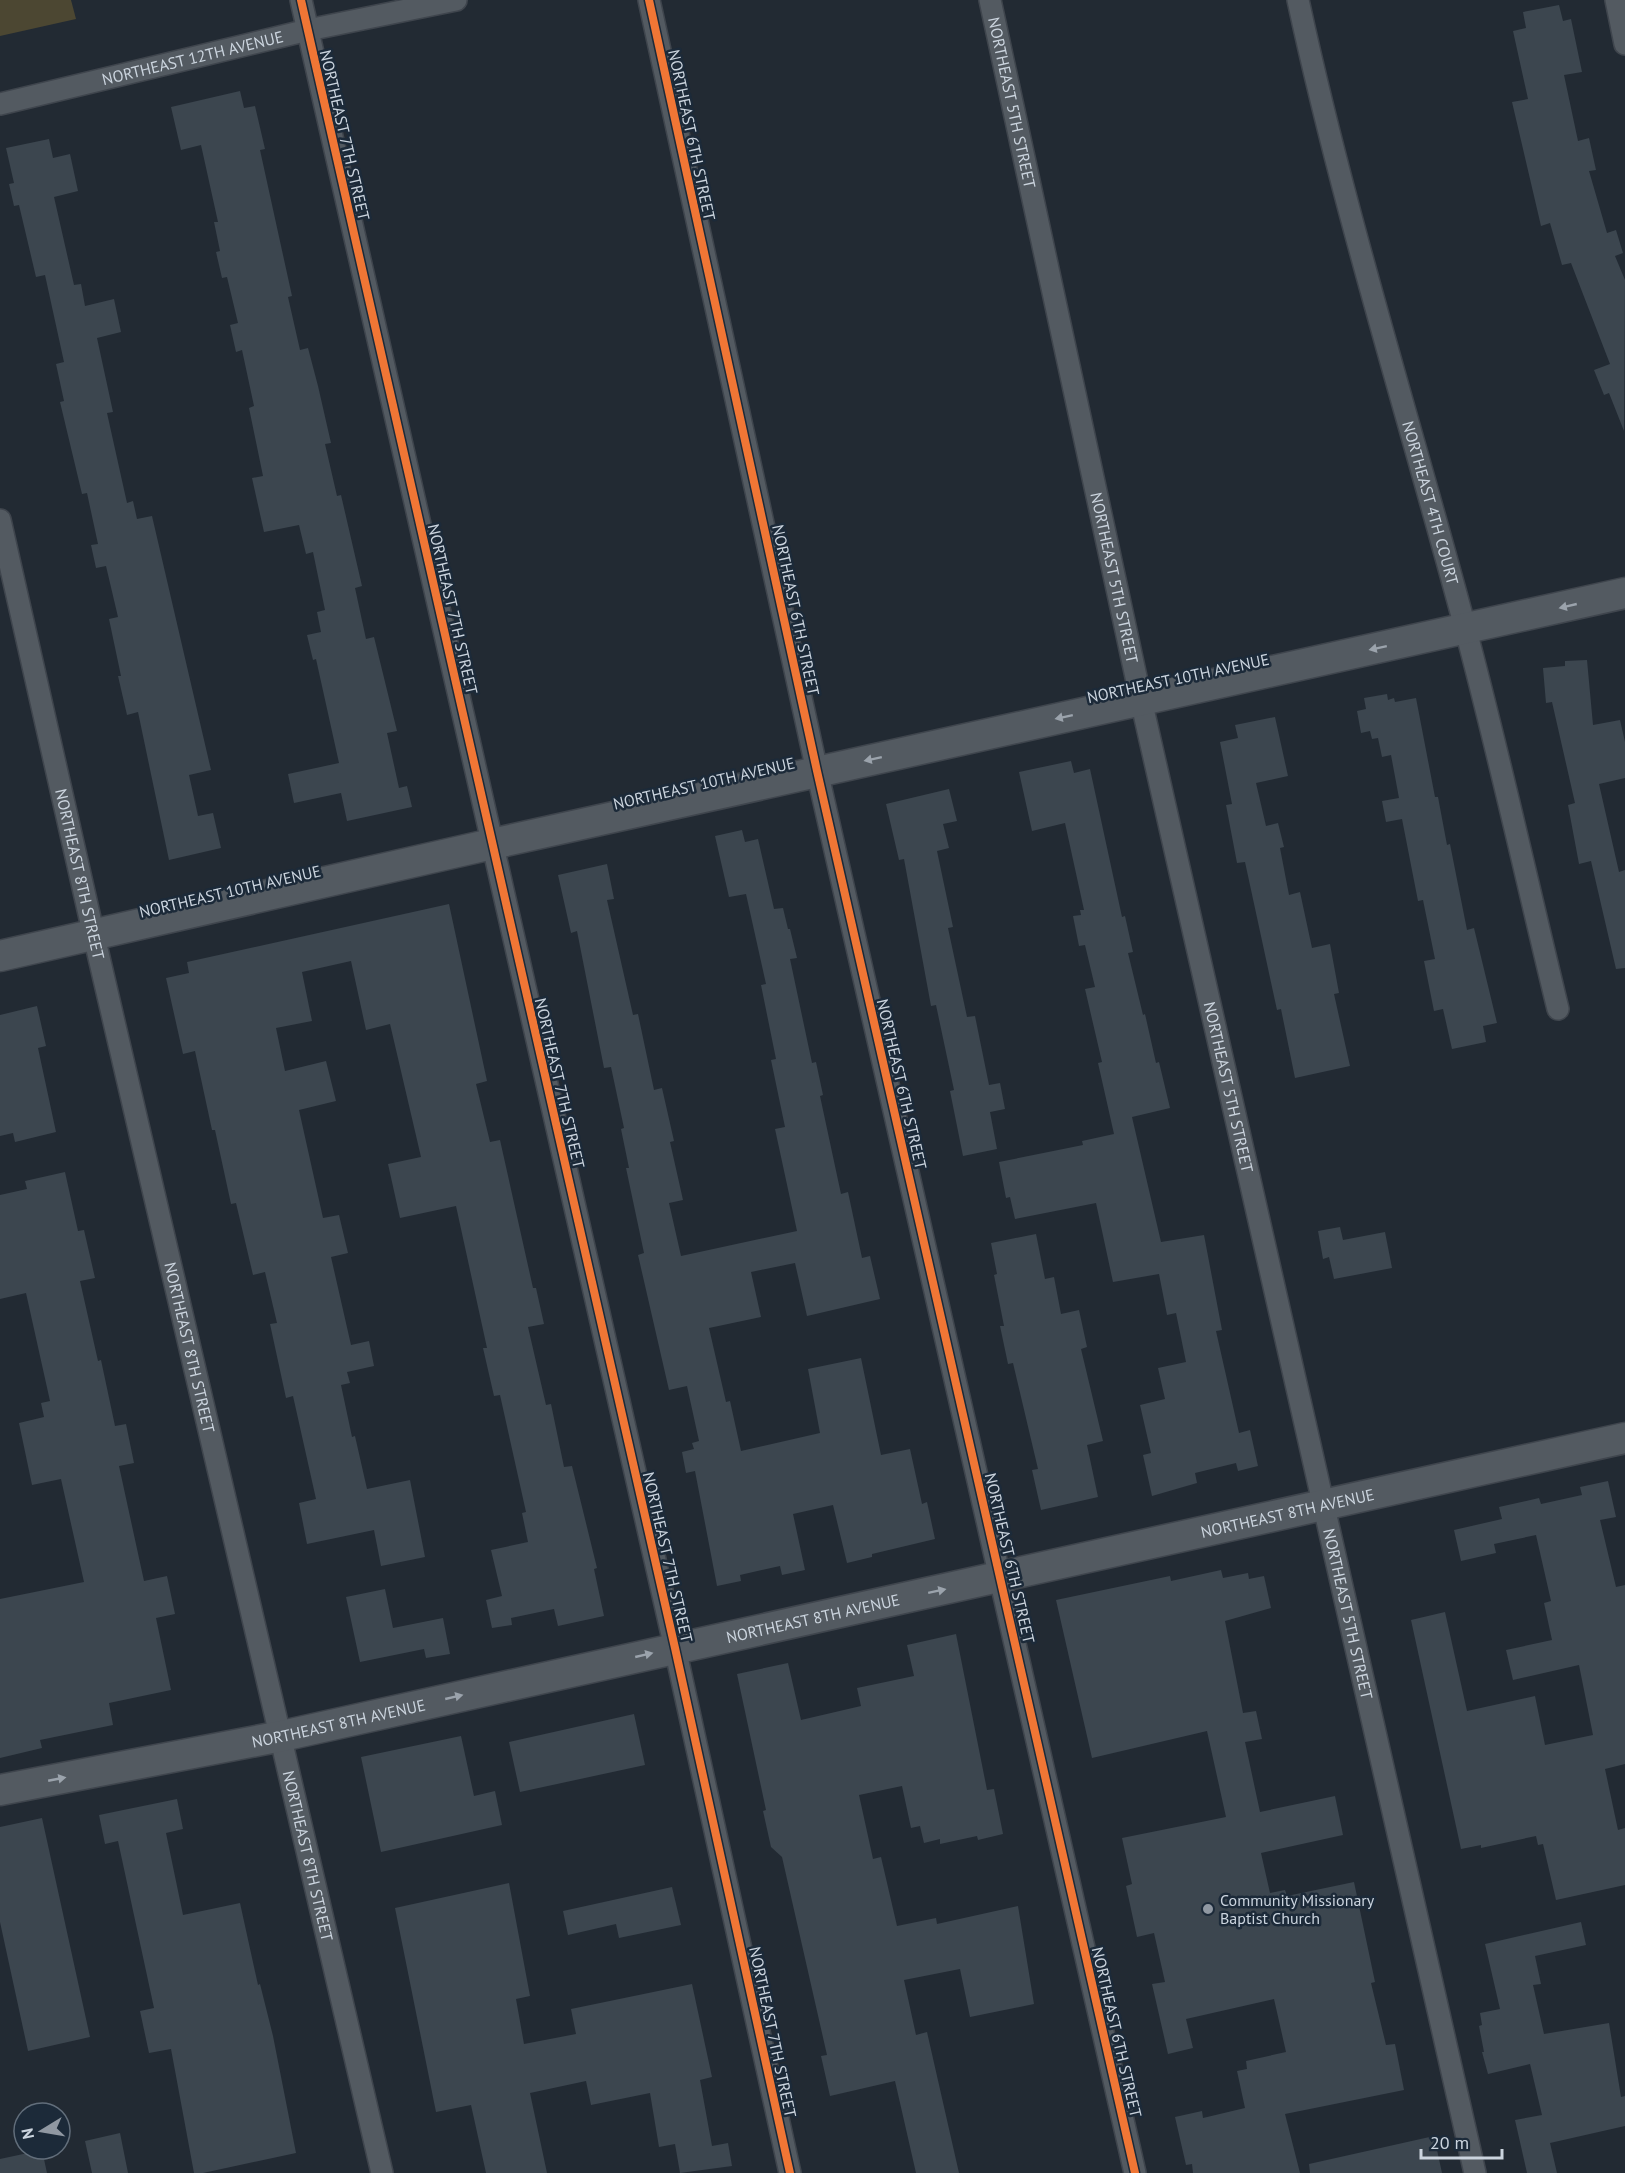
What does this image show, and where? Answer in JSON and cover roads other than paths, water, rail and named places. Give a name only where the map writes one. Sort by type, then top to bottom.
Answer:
[{"type":"street","name":"NORTHEAST 7TH STREET","points":[[301,0],[675,1648],[790,2173]]},
{"type":"street","name":"NORTHEAST 12TH AVENUE","points":[[0,104],[308,30],[456,0]]},
{"type":"street","name":"NORTHEAST 6TH STREET","points":[[649,0],[818,771],[1135,2173]]},
{"type":"street","name":"NORTHEAST 5TH STREET","points":[[990,0],[1141,700],[1325,1503],[1475,2173]]},
{"type":"street","name":"NORTHEAST 4TH COURT","points":[[1298,0],[1316,84],[1377,317],[1466,629],[1558,1009]]},
{"type":"street","points":[[1616,0],[1625,44]]},
{"type":"street","name":"NORTHEAST 8TH STREET","points":[[0,520],[94,936],[382,2173]]},
{"type":"street","name":"NORTHEAST 10TH AVENUE","points":[[0,956],[818,771],[1625,593]]},
{"type":"street","name":"NORTHEAST 8TH AVENUE","points":[[0,1790],[282,1736],[1625,1438]]},
{"type":"place","name":"Community Missionary Baptist Church","points":[[1208,1909]]}]
